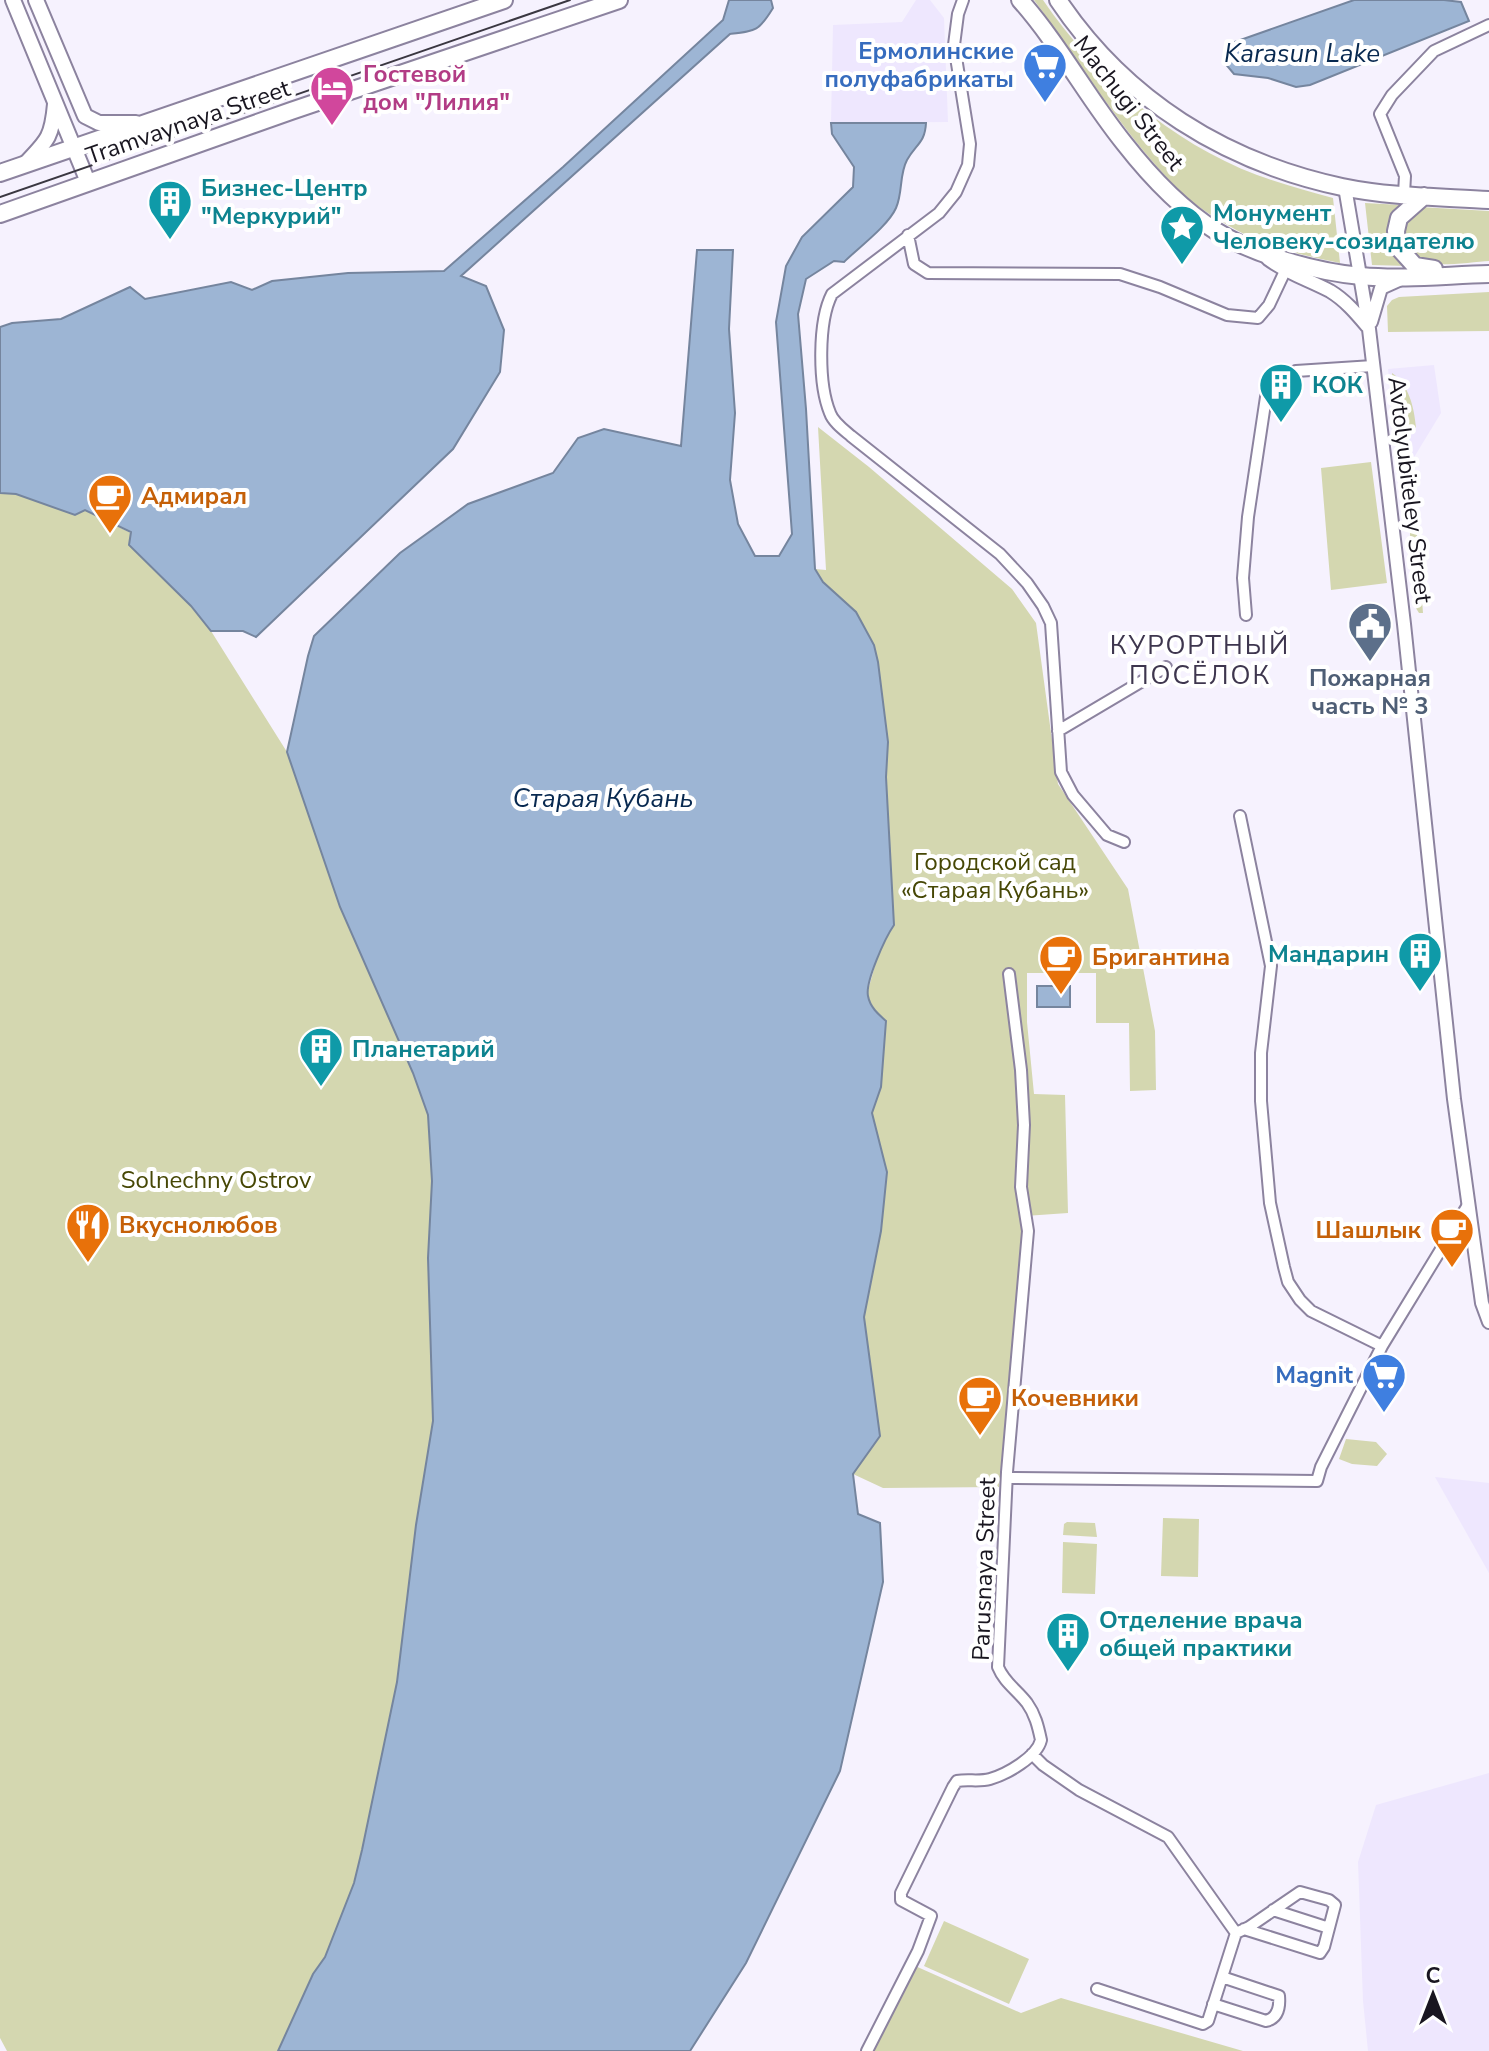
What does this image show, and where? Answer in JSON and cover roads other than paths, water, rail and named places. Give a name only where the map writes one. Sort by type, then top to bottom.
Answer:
[{"type":"main road","points":[[13,0],[88,182]]},
{"type":"main road","points":[[36,0],[85,116],[99,123],[144,122]]},
{"type":"main road","name":"Tramvaynaya Street","points":[[0,173],[504,0]]},
{"type":"main road","name":"Tramvaynaya Street","points":[[0,214],[619,0]]},
{"type":"main road","name":"Machugi Street","points":[[1020,0],[1124,143],[1171,195],[1216,231],[1253,248],[1313,267],[1361,276],[1484,274]]},
{"type":"main road","name":"Machugi Street","points":[[1058,0],[1111,66],[1153,104],[1210,140],[1294,174],[1345,187],[1489,200]]},
{"type":"main road","points":[[23,165],[53,130],[56,100]]},
{"type":"main road","points":[[1424,196],[1399,218],[1397,246],[1405,257],[1415,266],[1484,274]]},
{"type":"street","points":[[963,0],[954,45],[970,144],[968,165],[956,192],[939,213],[832,294],[824,309],[823,375],[830,415],[851,436],[1000,554],[1027,583],[1051,623],[1061,772],[1073,795],[1107,835],[1124,842]]},
{"type":"street","points":[[1404,194],[1405,176],[1380,114],[1392,95],[1434,51],[1489,25]]},
{"type":"street","name":"Avtolyubiteley Street","points":[[1345,187],[1369,329],[1403,615],[1445,1025],[1482,1303],[1489,1322]]},
{"type":"street","points":[[908,235],[914,264],[928,273],[1120,274],[1227,315],[1258,318],[1269,305],[1285,271]]},
{"type":"street","points":[[1253,248],[1285,271],[1331,292],[1353,309],[1369,329]]},
{"type":"street","points":[[1369,329],[1381,288],[1404,277]]},
{"type":"street","points":[[1246,615],[1243,578],[1248,517],[1266,397],[1296,371],[1373,366]]},
{"type":"street","points":[[1058,731],[1166,667]]},
{"type":"street","points":[[1240,816],[1271,966],[1261,1053],[1261,1101],[1270,1203],[1288,1282],[1311,1311],[1382,1346]]},
{"type":"street","name":"Parusnaya Street","points":[[1009,974],[1022,1084],[1021,1187],[1028,1231],[1007,1478],[998,1667],[1000,1674],[1034,1714],[1041,1740],[1032,1754]]},
{"type":"street","points":[[1007,1478],[1317,1481],[1321,1467],[1382,1346],[1468,1205]]},
{"type":"street","points":[[867,2051],[918,1951],[931,1916],[906,1906],[901,1900],[901,1893],[953,1787],[957,1781],[965,1779],[989,1779],[1032,1754],[1079,1790],[1168,1837],[1240,1931],[1320,1953],[1335,1905],[1329,1900],[1300,1892],[1240,1931],[1208,2021],[1203,2024],[1097,1989]]},
{"type":"street","points":[[1273,1910],[1329,1928]]},
{"type":"street","points":[[1213,2004],[1266,2021],[1276,2016],[1280,2005],[1279,1996],[1222,1977]]},
{"type":"water","points":[[729,0],[771,0],[773,8],[756,28],[730,34],[461,276],[486,286],[504,330],[500,372],[453,449],[256,637],[243,631],[211,631],[191,606],[129,545],[131,532],[85,510],[75,515],[16,494],[0,493],[0,327],[12,323],[61,319],[130,287],[145,299],[231,282],[252,290],[272,281],[348,273],[444,271],[723,20]]},
{"type":"water","name":"Karasun Lake","points":[[1354,0],[1461,2],[1469,21],[1310,85],[1296,87],[1268,78],[1234,74],[1223,61],[1226,45]]},
{"type":"water","name":"Старая Кубань","points":[[831,123],[926,123],[922,139],[905,166],[898,202],[892,215],[844,262],[834,261],[806,279],[798,314],[815,569],[823,582],[856,612],[874,645],[878,662],[888,742],[886,777],[894,925],[876,960],[868,989],[871,1004],[886,1021],[881,1087],[872,1113],[887,1172],[881,1231],[864,1317],[880,1436],[853,1474],[858,1514],[880,1523],[883,1582],[840,1771],[746,1963],[690,2051],[278,2051],[313,1974],[325,1957],[354,1883],[397,1682],[416,1525],[433,1421],[428,1258],[432,1181],[428,1115],[413,1073],[340,907],[287,752],[308,656],[314,636],[400,553],[468,504],[553,473],[578,438],[604,429],[681,446],[697,250],[733,250],[729,329],[735,413],[730,480],[738,524],[755,556],[779,556],[792,534],[776,322],[786,266],[802,237],[853,187],[854,167],[832,134]]},
{"type":"water","points":[[1037,986],[1070,986],[1070,1007],[1037,1007]]},
{"type":"tram line","points":[[0,197],[570,0]]},
{"type":"place","name":"Ермолинские полуфабрикаты","points":[[1045,104]]},
{"type":"place","name":"Гостевой дом \"Лилия\"","points":[[332,127]]},
{"type":"place","name":"Бизнес-Центр \"Меркурий\"","points":[[170,241]]},
{"type":"place","name":"Монумент Человеку-созидателю","points":[[1182,266]]},
{"type":"place","name":"КОК","points":[[1281,424]]},
{"type":"place","name":"Адмирал","points":[[110,535]]},
{"type":"place","name":"Пожарная часть № 3","points":[[1370,663]]},
{"type":"place","name":"Мандарин","points":[[1420,993]]},
{"type":"place","name":"Бригантина","points":[[1061,996]]},
{"type":"place","name":"Планетарий","points":[[321,1088]]},
{"type":"place","name":"Вкуснолюбов","points":[[88,1264]]},
{"type":"place","name":"Шашлык","points":[[1452,1269]]},
{"type":"place","name":"Magnit","points":[[1384,1414]]},
{"type":"place","name":"Кочевники","points":[[980,1437]]},
{"type":"place","name":"Отделение врача общей практики","points":[[1068,1673]]},
{"type":"district","name":"КУРОРТНЫЙ ПОСЁЛОК","points":[[1200,660]]},
{"type":"park label","name":"Городской сад «Старая Кубань»","points":[[995,876]]},
{"type":"park label","name":"Solnechny Ostrov","points":[[216,1180]]}]
